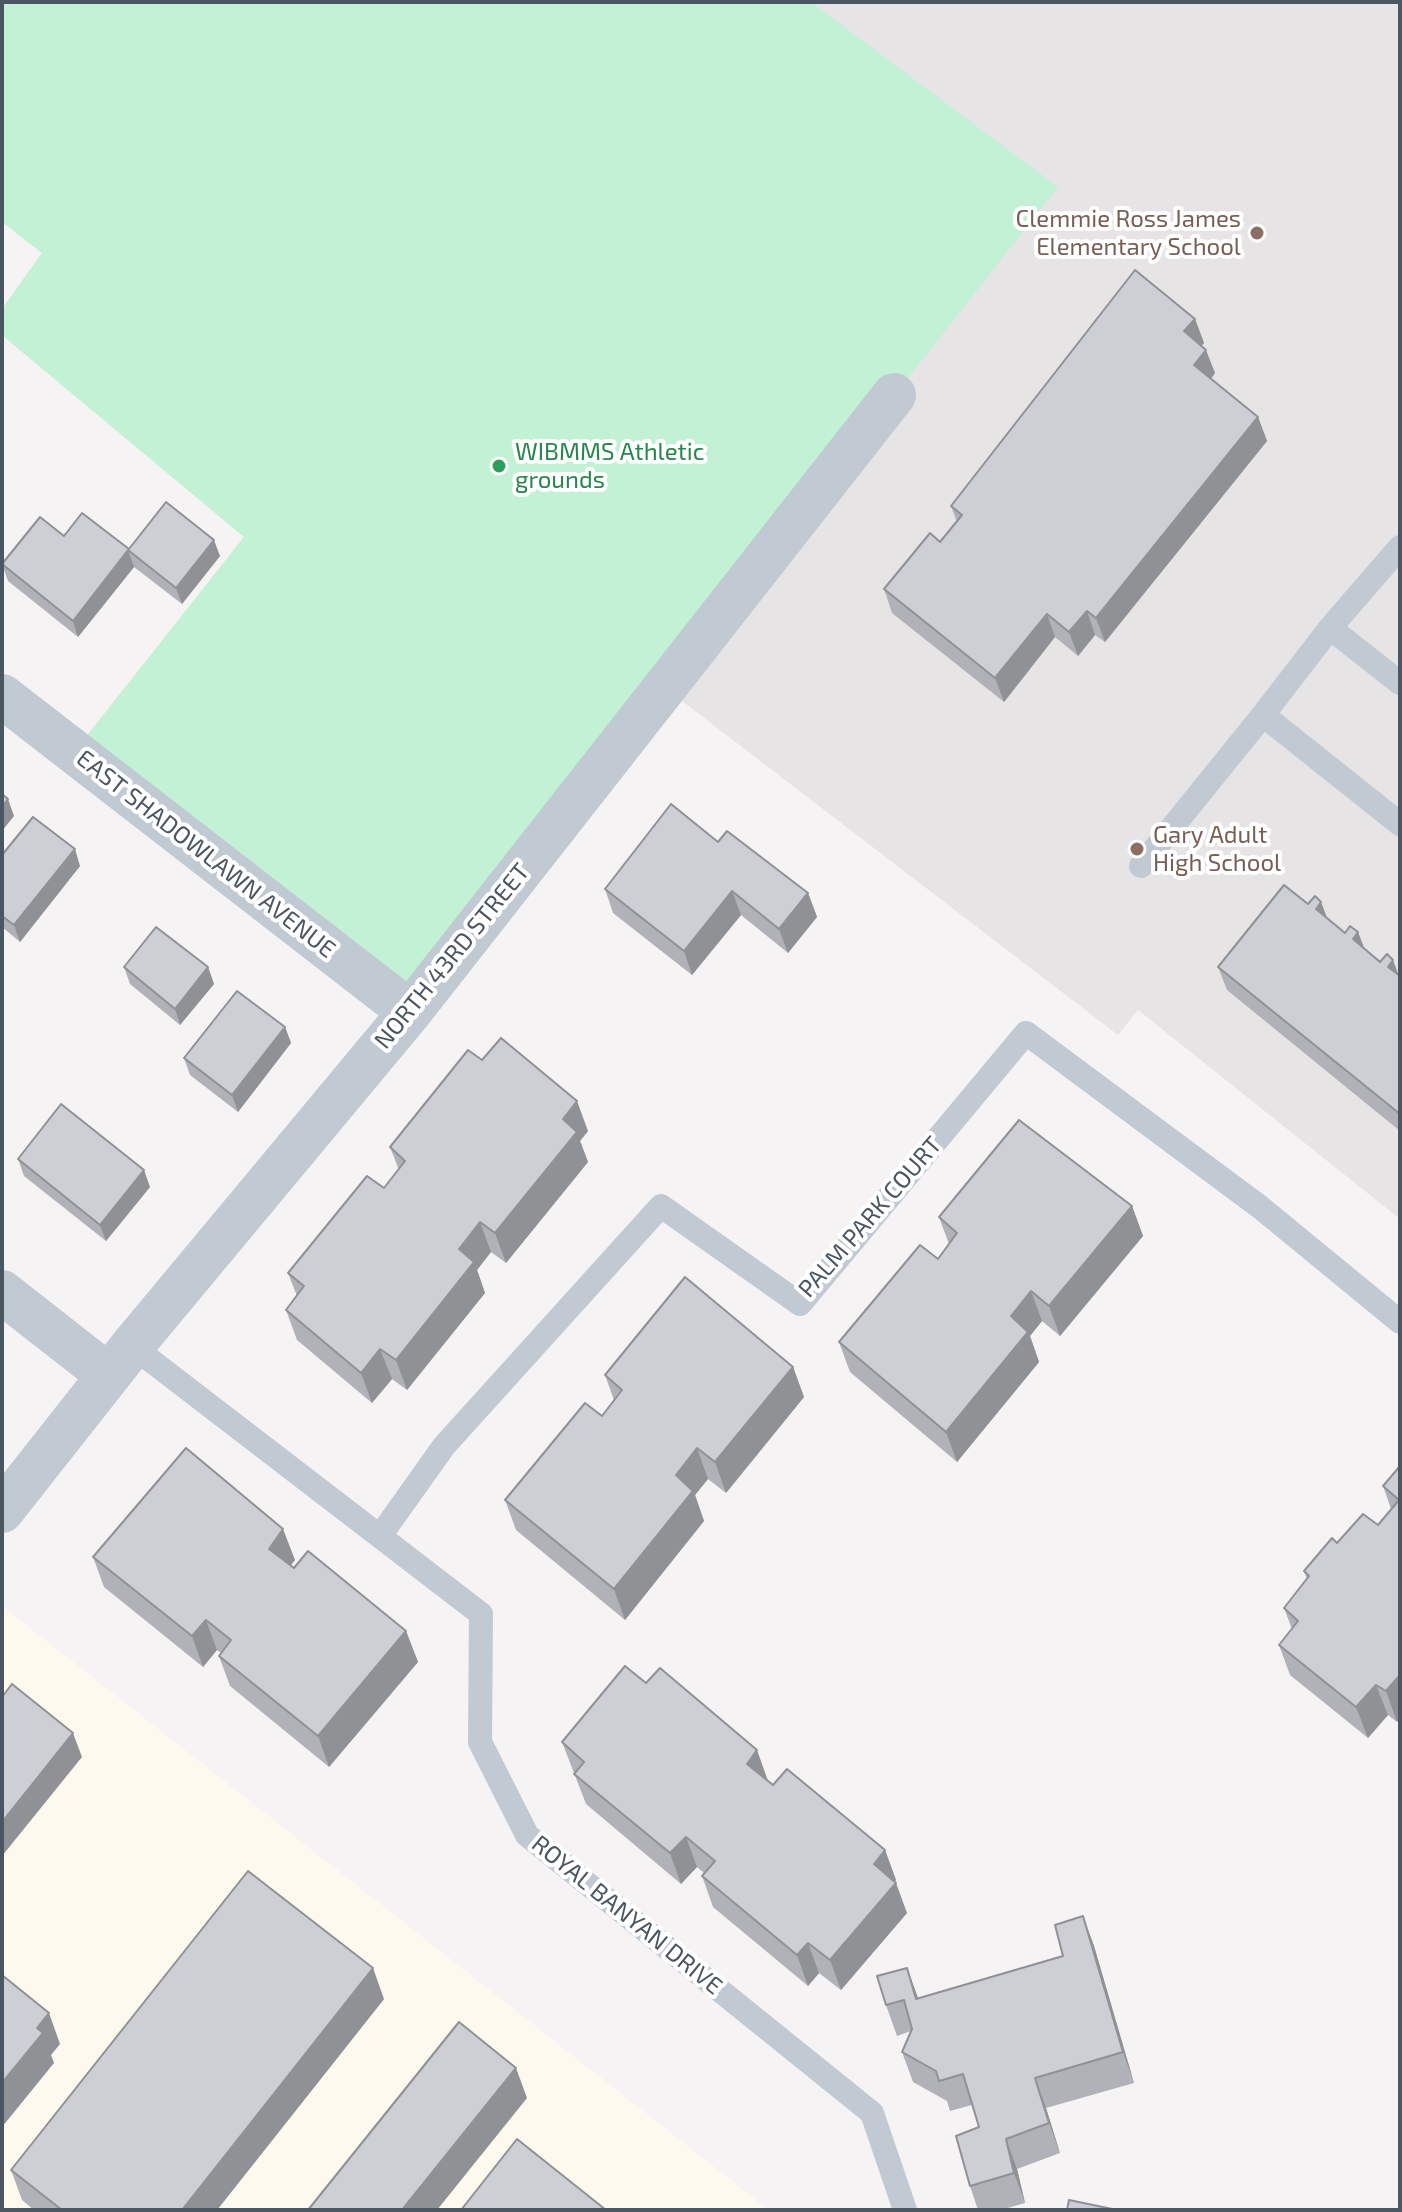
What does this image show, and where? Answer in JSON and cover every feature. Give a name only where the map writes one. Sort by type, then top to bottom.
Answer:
[{"type":"street","name":"NORTH 43RD STREET","points":[[2,1511],[120,1360],[410,1012],[894,395]]},
{"type":"street","name":"EAST SHADOWLAWN AVENUE","points":[[2,696],[410,1012]]},
{"type":"street","points":[[2,1292],[120,1360]]},
{"type":"lane","points":[[1141,866],[1330,628],[1400,547]]},
{"type":"lane","points":[[1330,628],[1400,683]]},
{"type":"lane","points":[[1263,715],[1400,824]]},
{"type":"lane","name":"PALM PARK COURT","points":[[380,1536],[444,1446],[661,1206],[800,1304],[1026,1033],[1260,1207],[1400,1322]]},
{"type":"lane","name":"ROYAL BANYAN DRIVE","points":[[120,1360],[380,1536],[481,1614],[480,1742],[527,1835],[872,2113],[905,2210]]},
{"type":"shaded area","points":[[2,2],[1400,2],[1400,1219],[1138,1010],[1118,1035],[665,688],[74,752],[244,537],[2,335],[2,309],[42,253],[2,222]]},
{"type":"shaded area","points":[[2,1606],[20,1620],[769,2210],[2,2210]]},
{"type":"green space","name":"WIBMMS Athletic grounds","points":[[2,2],[811,2],[1058,187],[410,1012],[74,752],[244,537],[2,335],[2,309],[42,253],[2,222]]},
{"type":"building","points":[[1135,270],[1195,319],[1184,331],[1206,350],[1194,365],[1258,417],[1096,618],[1087,611],[1069,632],[1047,614],[995,678],[884,589],[930,533],[940,542],[962,515],[951,506]]},
{"type":"building","points":[[166,502],[214,540],[176,588],[128,550],[73,621],[2,564],[40,517],[64,536],[82,513],[129,549]]},
{"type":"building","points":[[671,804],[718,842],[727,831],[808,893],[779,929],[732,891],[684,951],[605,889]]},
{"type":"building","points":[[33,817],[75,849],[14,925],[2,916],[2,855]]},
{"type":"building","points":[[1284,885],[1308,904],[1315,896],[1321,902],[1316,909],[1345,933],[1350,926],[1358,932],[1353,939],[1380,962],[1387,954],[1393,960],[1388,967],[1400,976],[1400,1114],[1218,967]]},
{"type":"building","points":[[156,927],[208,967],[175,1009],[124,967]]},
{"type":"building","points":[[237,991],[285,1027],[232,1095],[184,1058]]},
{"type":"building","points":[[501,1038],[577,1101],[563,1119],[577,1132],[495,1233],[480,1222],[459,1249],[474,1262],[396,1360],[380,1349],[361,1373],[286,1310],[304,1286],[288,1273],[367,1176],[384,1188],[405,1161],[390,1147],[468,1050],[482,1060]]},
{"type":"building","points":[[61,1104],[144,1170],[100,1225],[18,1159]]},
{"type":"building","points":[[1019,1120],[1132,1206],[1049,1306],[1031,1291],[1011,1316],[1028,1332],[946,1432],[839,1342],[920,1245],[938,1259],[957,1233],[939,1217]]},
{"type":"building","points":[[685,1277],[793,1367],[715,1462],[697,1448],[676,1475],[693,1491],[614,1589],[505,1500],[585,1403],[602,1416],[622,1390],[605,1375]]},
{"type":"building","points":[[186,1448],[283,1529],[269,1549],[294,1568],[308,1551],[406,1631],[318,1736],[219,1656],[231,1640],[206,1620],[192,1636],[93,1557]]},
{"type":"building","points":[[1400,1466],[1400,1675],[1386,1691],[1376,1685],[1356,1707],[1279,1645],[1298,1621],[1284,1608],[1309,1576],[1304,1571],[1332,1538],[1337,1543],[1363,1514],[1378,1525],[1399,1500],[1383,1486]]},
{"type":"building","points":[[625,1666],[646,1683],[660,1668],[757,1750],[747,1764],[773,1785],[787,1769],[885,1850],[874,1864],[896,1883],[830,1960],[808,1943],[797,1955],[702,1876],[715,1861],[686,1837],[670,1853],[574,1774],[584,1762],[562,1742]]},
{"type":"building","points":[[12,1684],[73,1733],[2,1822],[2,1697]]},
{"type":"building","points":[[248,1871],[373,1968],[182,2210],[62,2210],[11,2170]]},
{"type":"building","points":[[1083,1916],[1123,2052],[1035,2078],[1049,2123],[1006,2139],[1014,2173],[970,2186],[956,2136],[979,2127],[963,2074],[939,2081],[936,2071],[902,2052],[912,2029],[904,2000],[886,2005],[877,1976],[907,1968],[916,1999],[1063,1956],[1055,1925]]},
{"type":"building","points":[[2,1975],[49,2013],[37,2028],[43,2033],[2,2083]]},
{"type":"building","points":[[459,2022],[516,2068],[402,2210],[308,2210]]},
{"type":"building","points":[[517,2139],[606,2210],[461,2210]]},
{"type":"building","points":[[1069,2200],[1117,2210],[1067,2210]]},
{"type":"place","name":"Clemmie Ross James Elementary School","points":[[1257,233]]},
{"type":"place","name":"WIBMMS Athletic grounds","points":[[499,466]]},
{"type":"place","name":"Gary Adult High School","points":[[1137,849]]}]
